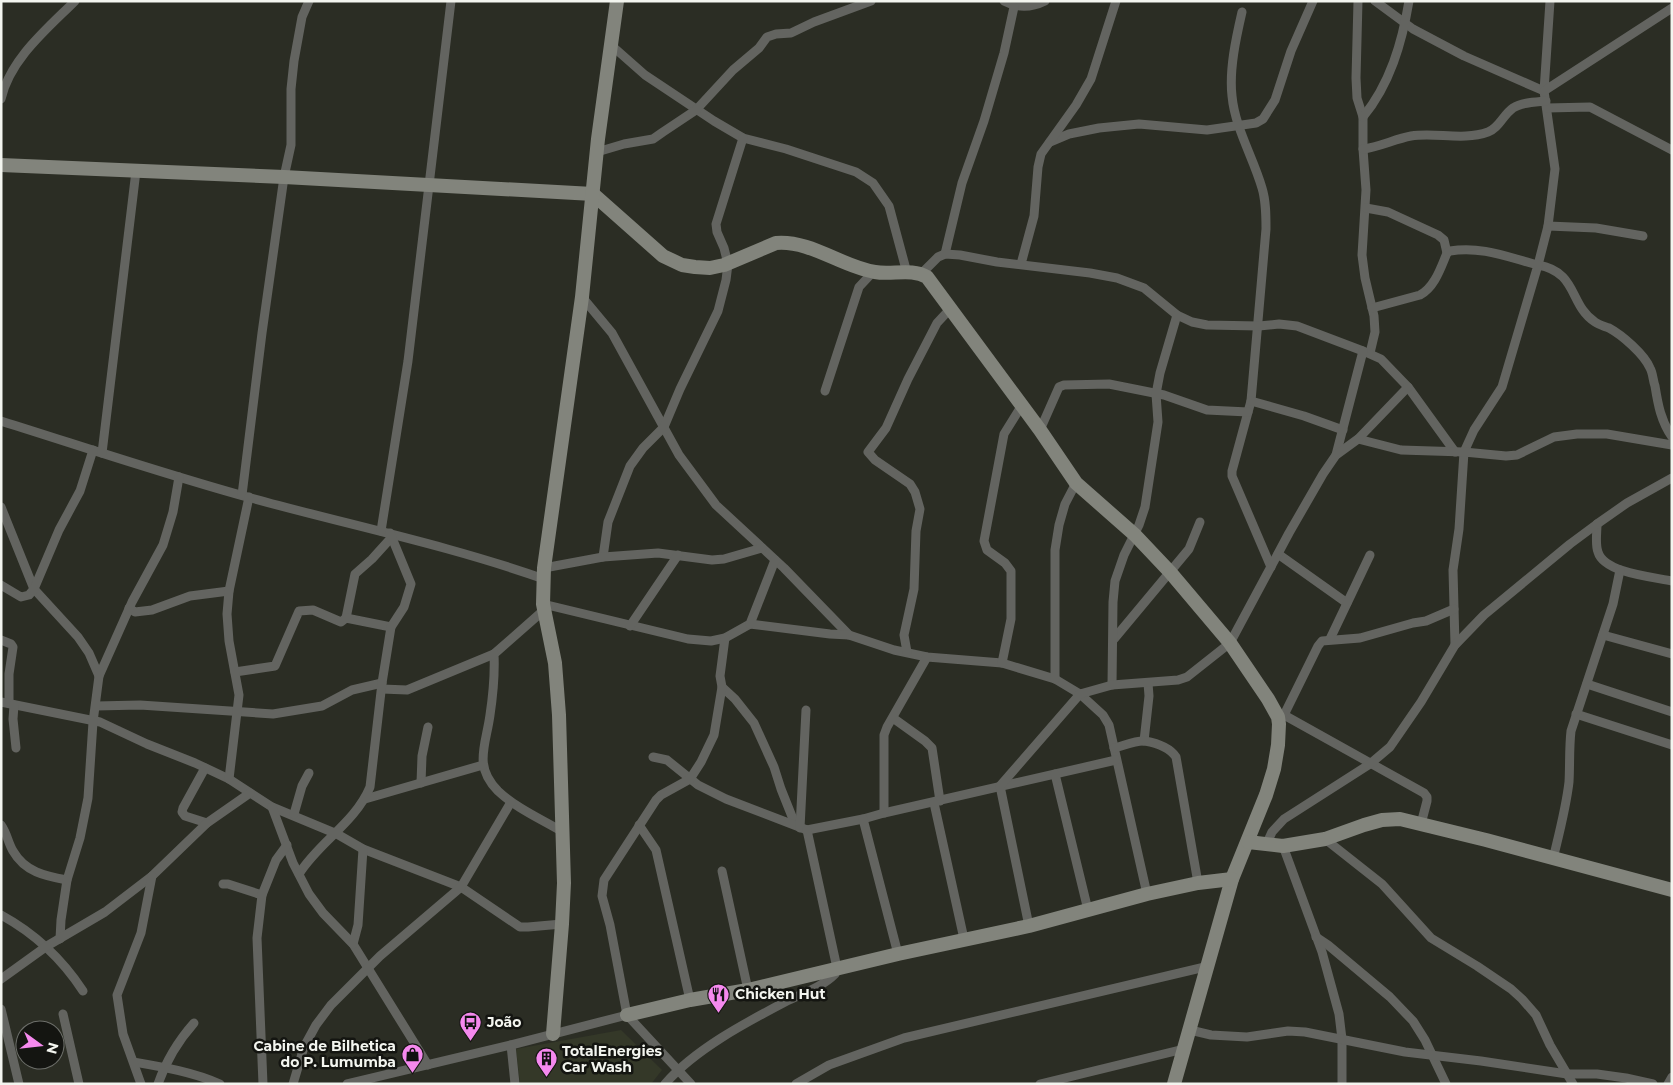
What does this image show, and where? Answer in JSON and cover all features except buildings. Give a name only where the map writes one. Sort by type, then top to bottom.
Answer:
[{"type":"street","points":[[1,99],[18,62],[37,38],[76,1]]},
{"type":"street","points":[[230,779],[239,695],[228,628],[229,591],[245,496],[284,177],[291,145],[291,89],[294,61],[302,17],[309,1]]},
{"type":"street","points":[[235,672],[275,666],[298,612],[313,610],[341,622],[346,618],[355,574],[372,559],[387,534],[451,1]]},
{"type":"street","points":[[553,1034],[564,883],[559,715],[555,663],[543,607],[544,574],[582,297],[597,152],[617,1]]},
{"type":"street","points":[[597,152],[624,144],[653,139],[696,110],[733,70],[759,48],[767,37],[791,33],[814,22],[871,1]]},
{"type":"street","points":[[1004,1],[1014,6],[1023,7],[1045,1]]},
{"type":"street","points":[[1021,264],[1034,216],[1038,167],[1041,154],[1076,105],[1091,79],[1116,1]]},
{"type":"street","points":[[1050,142],[1069,134],[1139,124],[1207,130],[1256,123],[1263,118],[1275,100],[1291,51],[1313,1]]},
{"type":"street","points":[[1000,786],[1080,694],[1112,685],[1178,680],[1187,676],[1230,643],[1323,474],[1336,455],[1367,352],[1375,332],[1374,316],[1364,278],[1362,255],[1366,190],[1363,117],[1357,98],[1356,78],[1358,1]]},
{"type":"street","points":[[1375,1],[1413,29],[1546,100]]},
{"type":"street","points":[[1363,117],[1388,78],[1403,37],[1409,1]]},
{"type":"street","points":[[1455,645],[1453,570],[1459,529],[1460,452],[1502,387],[1548,226],[1555,169],[1546,100],[1550,1]]},
{"type":"street","points":[[945,254],[962,183],[984,121],[1004,53],[1014,6]]},
{"type":"street","points":[[1546,100],[1672,8]]},
{"type":"street","points":[[1242,12],[1234,45],[1232,95],[1239,125],[1265,201],[1266,230],[1251,401],[1232,476],[1271,567]]},
{"type":"street","points":[[611,45],[646,75],[696,110],[743,138],[786,149],[856,172],[873,183],[889,206],[907,273]]},
{"type":"street","points":[[1363,149],[1412,136],[1467,136],[1489,132],[1499,124],[1511,109],[1520,104],[1546,100],[1590,107],[1672,150]]},
{"type":"street","points":[[603,557],[608,522],[630,466],[643,448],[664,427],[680,389],[718,311],[728,264],[716,224],[743,138]]},
{"type":"street","points":[[1,166],[284,177],[593,194],[663,256],[682,265],[710,268],[728,264],[776,243],[784,242],[799,245],[873,272],[914,272],[922,274],[927,277],[952,308],[1076,483],[1135,535],[1170,572],[1230,643],[1281,716],[1316,731],[1370,764],[1424,793],[1427,797],[1421,824]]},
{"type":"street","points":[[1,586],[21,597],[29,595],[34,589],[65,518],[98,452],[136,171]]},
{"type":"street","points":[[1366,208],[1388,212],[1438,235],[1444,240],[1447,253],[1427,292],[1372,308]]},
{"type":"street","points":[[1548,226],[1596,228],[1643,236]]},
{"type":"street","points":[[1447,253],[1460,250],[1486,250],[1558,272],[1569,285],[1584,311],[1594,322],[1609,328],[1623,338],[1650,367],[1662,418],[1672,437]]},
{"type":"street","points":[[922,274],[938,257],[945,254],[1090,273],[1117,278],[1144,288],[1177,315],[1192,322],[1207,325],[1259,326],[1278,324],[1297,326],[1381,359],[1408,387],[1460,452]]},
{"type":"street","points":[[825,391],[859,287],[873,272]]},
{"type":"street","points":[[582,297],[612,333],[679,455],[716,504],[775,560],[849,635]]},
{"type":"street","points":[[907,652],[904,635],[914,589],[916,531],[920,509],[915,492],[910,484],[875,460],[868,452],[886,428],[908,379],[937,323],[952,308]]},
{"type":"street","points":[[1112,685],[1115,581],[1145,507],[1158,422],[1156,394],[1177,315]]},
{"type":"street","points":[[1040,430],[1060,387],[1064,385],[1109,384],[1156,394],[1207,410],[1248,412]]},
{"type":"street","points":[[1336,455],[1358,439],[1408,387]]},
{"type":"street","points":[[1251,401],[1304,416],[1343,430]]},
{"type":"street","points":[[1002,663],[1011,619],[1011,571],[1005,563],[987,550],[984,541],[1004,434],[1022,405]]},
{"type":"street","points":[[1,421],[245,496],[544,574],[603,557],[658,553],[712,560],[724,559],[762,548]]},
{"type":"street","points":[[1358,439],[1401,450],[1506,456],[1517,455],[1554,437],[1577,434],[1607,434],[1672,445]]},
{"type":"street","points":[[60,939],[67,880],[80,838],[88,798],[93,722],[99,676],[129,608],[163,545],[174,512],[179,477]]},
{"type":"street","points":[[1266,845],[1272,832],[1284,819],[1370,764],[1390,747],[1421,702],[1455,645],[1484,615],[1597,524],[1627,503],[1672,478]]},
{"type":"street","points":[[1055,679],[1055,550],[1065,504],[1076,483]]},
{"type":"street","points":[[1,507],[34,589],[78,637],[89,653],[99,676]]},
{"type":"street","points":[[1114,639],[1189,549],[1200,522]]},
{"type":"street","points":[[1597,524],[1597,551],[1602,561],[1620,570],[1672,581]]},
{"type":"street","points":[[299,874],[309,859],[337,834],[365,799],[370,787],[391,627],[404,607],[411,584],[387,534]]},
{"type":"street","points":[[1278,554],[1347,603]]},
{"type":"street","points":[[630,626],[678,555]]},
{"type":"street","points":[[1330,639],[1370,555]]},
{"type":"street","points":[[750,624],[775,560]]},
{"type":"street","points":[[1553,859],[1564,814],[1569,781],[1570,745],[1576,714],[1612,604],[1620,570]]},
{"type":"street","points":[[129,608],[137,612],[152,610],[190,596],[229,591]]},
{"type":"street","points":[[543,607],[688,639],[712,641],[726,638],[750,624],[849,635],[894,650],[927,657],[1002,663],[1055,679],[1080,694],[1103,716],[1109,725],[1147,894]]},
{"type":"street","points":[[96,706],[140,705],[273,714],[322,706],[352,690],[382,686],[407,690],[494,654],[543,607]]},
{"type":"street","points":[[1178,1083],[1184,1049],[1209,966],[1232,879],[1248,842],[1274,769],[1281,716],[1318,646],[1322,641],[1360,638],[1426,621],[1454,610]]},
{"type":"street","points":[[346,618],[391,627]]},
{"type":"street","points":[[1602,635],[1672,654]]},
{"type":"street","points":[[691,1084],[628,1015],[602,889],[604,880],[660,795],[690,779],[701,762],[714,735],[722,688],[720,676],[726,638]]},
{"type":"street","points":[[1,640],[11,644],[13,647],[9,674],[8,703],[13,719],[16,748]]},
{"type":"street","points":[[494,654],[494,686],[490,718],[482,750],[486,776],[511,802],[563,832]]},
{"type":"street","points":[[884,813],[884,735],[927,657]]},
{"type":"street","points":[[1144,741],[1149,696],[1148,683]]},
{"type":"street","points":[[1587,684],[1672,712]]},
{"type":"street","points":[[665,1084],[678,1069],[746,1023],[824,984],[835,974],[836,968],[801,827],[781,789],[774,767],[754,723],[722,688]]},
{"type":"street","points":[[8,703],[100,722],[230,779],[272,807],[294,814],[337,834],[363,849],[461,887],[520,926],[562,924]]},
{"type":"street","points":[[801,827],[806,710]]},
{"type":"street","points":[[1576,714],[1672,745]]},
{"type":"street","points":[[893,718],[925,740],[932,748],[937,802],[964,939]]},
{"type":"street","points":[[421,783],[422,756],[428,727]]},
{"type":"street","points":[[1114,748],[1144,741],[1173,752],[1176,758],[1198,884]]},
{"type":"street","points":[[653,757],[667,760],[698,785],[726,799],[801,827],[863,819],[1116,760]]},
{"type":"street","points":[[365,799],[483,765]]},
{"type":"street","points":[[205,768],[182,812],[185,816],[207,823]]},
{"type":"street","points":[[294,814],[302,786],[309,773]]},
{"type":"street","points":[[1055,774],[1088,910]]},
{"type":"street","points":[[1000,786],[1030,926]]},
{"type":"street","points":[[1,979],[47,946],[105,912],[152,876],[207,823],[250,793]]},
{"type":"street","points":[[293,1084],[304,1047],[316,1025],[367,968],[461,887],[511,802]]},
{"type":"street","points":[[272,807],[293,863],[309,894],[323,914],[353,944],[428,1065]]},
{"type":"street","points":[[863,819],[898,954]]},
{"type":"street","points":[[1248,842],[1283,846],[1325,839],[1341,832],[1382,820],[1400,819],[1672,890]]},
{"type":"street","points":[[1,825],[13,851],[24,864],[43,876],[67,880]]},
{"type":"street","points":[[639,825],[656,850],[690,1000]]},
{"type":"street","points":[[1325,839],[1382,884],[1431,938],[1477,966],[1511,989],[1522,999],[1536,1016],[1550,1046],[1574,1084]]},
{"type":"street","points":[[263,1084],[257,938],[262,895],[276,860],[287,845]]},
{"type":"street","points":[[1283,846],[1316,937],[1339,1014],[1342,1039],[1342,1084]]},
{"type":"street","points":[[353,944],[358,925],[363,849]]},
{"type":"street","points":[[722,871],[748,990]]},
{"type":"street","points":[[141,1084],[124,1034],[117,995],[141,933],[152,876]]},
{"type":"street","points":[[347,1084],[690,1000],[748,990],[836,968],[1030,926],[1147,894],[1232,879]]},
{"type":"street","points":[[223,884],[262,895]]},
{"type":"street","points":[[1,915],[16,923],[47,946],[75,978],[83,991]]},
{"type":"street","points":[[1316,937],[1396,1003],[1414,1021],[1446,1084]]},
{"type":"street","points":[[796,1084],[829,1065],[904,1038],[1209,966]]},
{"type":"street","points":[[1,1009],[19,1084]]},
{"type":"street","points":[[63,1014],[78,1084]]},
{"type":"street","points":[[158,1084],[164,1067],[184,1034],[194,1023]]},
{"type":"street","points":[[1190,1030],[1211,1035],[1247,1037],[1288,1031],[1306,1032],[1404,1052],[1490,1062],[1567,1074],[1597,1074],[1653,1084]]},
{"type":"street","points":[[511,1045],[515,1084]]},
{"type":"street","points":[[1040,1084],[1184,1049]]},
{"type":"street","points":[[134,1062],[164,1067],[220,1084]]},
{"type":"street","points":[[1668,1084],[1672,1077]]},
{"type":"shaded area","points":[[621,1030],[662,1070],[651,1084],[520,1084],[516,1049]]},
{"type":"place","name":"Chicken Hut","points":[[719,1013]]},
{"type":"place","name":"João","points":[[471,1041]]},
{"type":"place","name":"Cabine de Bilhetica do P. Lumumba","points":[[412,1073]]},
{"type":"place","name":"TotalEnergies Car Wash","points":[[546,1078]]}]
